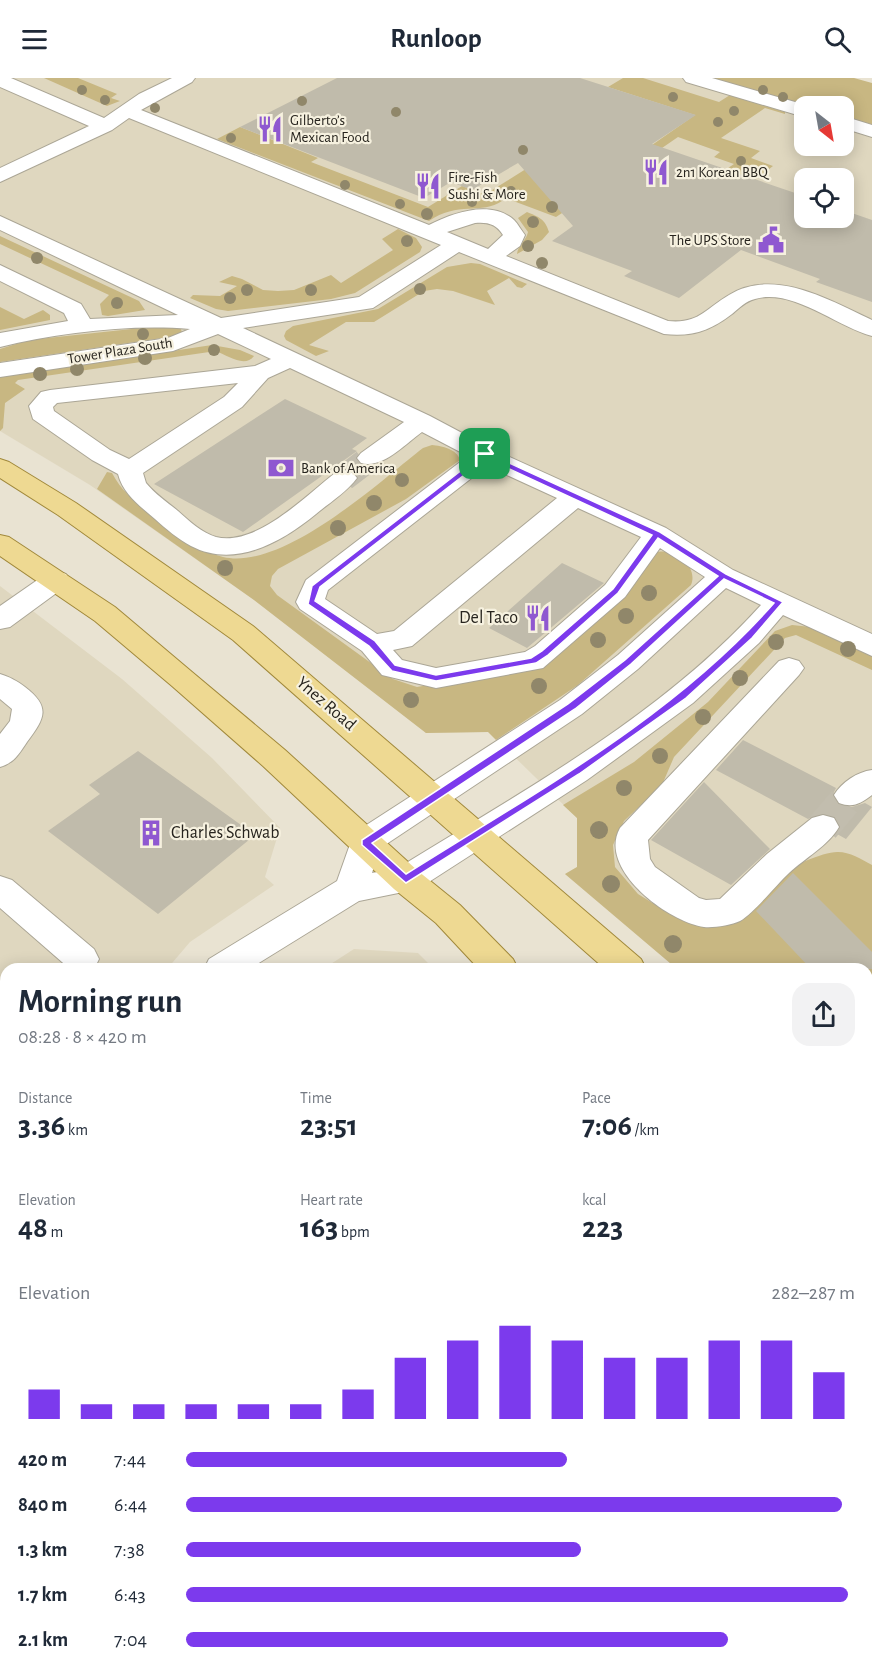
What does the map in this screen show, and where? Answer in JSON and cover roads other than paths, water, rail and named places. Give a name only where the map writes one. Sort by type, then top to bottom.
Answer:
[{"type":"main road","name":"Ynez Road","points":[[0,467],[67,509],[243,633],[622,963]]},
{"type":"main road","points":[[0,543],[105,614],[174,672],[274,758],[406,880],[447,914],[495,963]]},
{"type":"lane","points":[[0,176],[105,126],[146,98],[186,78]]},
{"type":"lane","points":[[692,78],[794,108]]},
{"type":"lane","points":[[0,80],[105,126]]},
{"type":"lane","points":[[127,111],[664,327],[690,329],[702,324],[740,297],[756,291],[774,292],[803,300],[872,329]]},
{"type":"lane","points":[[854,125],[872,131]]},
{"type":"lane","points":[[429,233],[459,218],[471,216],[495,219],[505,223],[514,235],[512,241],[490,257]]},
{"type":"lane","points":[[0,222],[172,313],[220,325],[485,454],[657,534],[723,576],[872,646]]},
{"type":"lane","name":"Tower Plaza South","points":[[0,370],[173,344],[220,325],[364,303],[457,244]]},
{"type":"lane","points":[[0,272],[73,309],[82,327]]},
{"type":"lane","name":"Tower Plaza South","points":[[0,340],[28,332],[82,327],[172,313]]},
{"type":"lane","points":[[130,470],[101,454],[42,414],[41,406],[50,397],[260,374],[289,360]]},
{"type":"lane","points":[[130,470],[233,402],[260,374]]},
{"type":"lane","points":[[370,458],[422,422]]},
{"type":"lane","points":[[485,454],[316,586],[310,602],[372,644],[392,668],[436,678],[533,661],[615,591],[657,534]]},
{"type":"lane","points":[[130,470],[130,479],[140,491],[185,531],[215,546],[246,544],[274,532],[344,478]]},
{"type":"lane","points":[[372,644],[402,639],[576,496]]},
{"type":"lane","points":[[351,889],[365,842],[572,706],[628,662],[723,576]]},
{"type":"lane","points":[[0,620],[56,580]]},
{"type":"lane","points":[[231,963],[351,889],[406,880],[576,772],[683,696],[749,636],[779,602]]},
{"type":"lane","points":[[789,668],[631,837],[634,860],[643,876],[687,907],[705,915],[729,911],[779,863],[823,827]]},
{"type":"lane","points":[[0,684],[28,705],[25,723],[0,756]]},
{"type":"lane","points":[[0,890],[82,959]]},
{"type":"tunnel","points":[[344,478],[370,458]]},
{"type":"tunnel","points":[[823,827],[850,795]]},
{"type":"place","name":"Gilberto’s Mexican Food","points":[[270,129]]},
{"type":"place","name":"2n1 Korean BBQ","points":[[656,172]]},
{"type":"place","name":"Fire-Fish Sushi & More","points":[[428,186]]},
{"type":"place","name":"The UPS Store","points":[[771,240]]},
{"type":"place","name":"Bank of America","points":[[281,468]]},
{"type":"place","name":"Del Taco","points":[[538,618]]},
{"type":"place","name":"Charles Schwab","points":[[151,833]]}]
